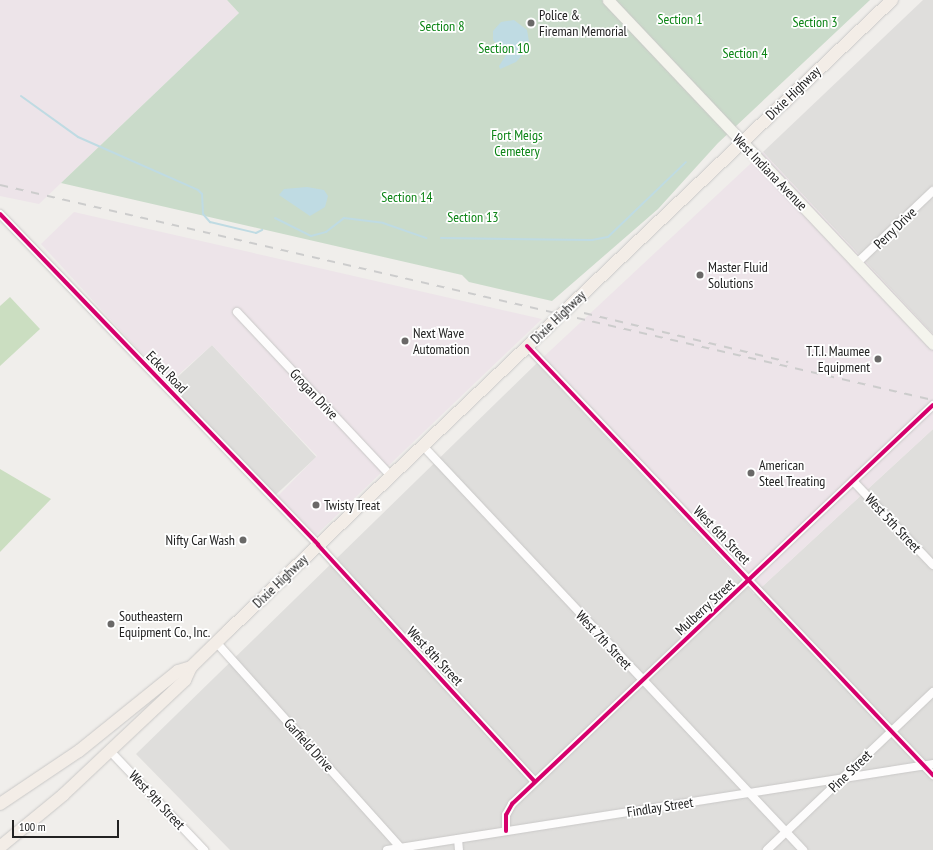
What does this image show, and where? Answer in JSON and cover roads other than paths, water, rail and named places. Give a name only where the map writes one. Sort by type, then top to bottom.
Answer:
[{"type":"main road","name":"West Indiana Avenue","points":[[608,0],[933,344]]},
{"type":"main road","name":"Dixie Highway","points":[[0,847],[110,751],[185,680],[191,667],[216,642],[892,0]]},
{"type":"main road","name":"Dixie Highway","points":[[0,804],[79,751],[178,671],[191,667]]},
{"type":"street","name":"Perry Drive","points":[[857,264],[933,191]]},
{"type":"street","name":"Eckel Road","points":[[0,214],[318,545]]},
{"type":"street","name":"Grogan Drive","points":[[238,312],[391,476]]},
{"type":"street","name":"West 6th Street","points":[[527,346],[933,775]]},
{"type":"street","name":"Mulberry Street","points":[[506,831],[508,809],[535,782],[933,405]]},
{"type":"street","name":"West 7th Street","points":[[422,446],[803,850]]},
{"type":"street","name":"West 5th Street","points":[[853,481],[933,565]]},
{"type":"street","name":"West 8th Street","points":[[318,545],[535,782]]},
{"type":"street","name":"Garfield Drive","points":[[216,642],[401,848]]},
{"type":"street","name":"Pine Street","points":[[767,850],[933,692]]},
{"type":"street","name":"West 9th Street","points":[[110,751],[204,850]]},
{"type":"street","name":"Findlay Street","points":[[387,850],[933,764]]},
{"type":"street","points":[[458,839],[459,850]]},
{"type":"water","points":[[514,20],[527,30],[530,47],[516,62],[500,69],[499,66],[506,55],[493,40],[493,31],[501,22]]},
{"type":"water","points":[[307,187],[324,190],[328,196],[325,207],[310,216],[279,195],[284,189]]},
{"type":"waterway","points":[[21,96],[78,137],[198,190],[202,194],[203,214],[210,222],[256,233],[262,230]]},
{"type":"waterway","points":[[441,238],[592,240],[608,237],[686,162]]},
{"type":"waterway","points":[[275,218],[311,236],[326,232],[344,218],[383,223],[426,238]]},
{"type":"railway","points":[[0,185],[933,400]]},
{"type":"railway","points":[[584,313],[788,362]]},
{"type":"place","name":"Police & Fireman Memorial","points":[[531,23]]},
{"type":"place","name":"Master Fluid Solutions","points":[[700,275]]},
{"type":"place","name":"Next Wave Automation","points":[[405,341]]},
{"type":"place","name":"T.T.I. Maumee Equipment","points":[[878,359]]},
{"type":"place","name":"American Steel Treating","points":[[751,473]]},
{"type":"place","name":"Twisty Treat","points":[[316,505]]},
{"type":"place","name":"Nifty Car Wash","points":[[243,540]]},
{"type":"place","name":"Southeastern Equipment Co., Inc.","points":[[111,624]]},
{"type":"park label","name":"Section 1","points":[[680,19]]},
{"type":"park label","name":"Section 3","points":[[815,22]]},
{"type":"park label","name":"Section 8","points":[[442,26]]},
{"type":"park label","name":"Section 10","points":[[504,48]]},
{"type":"park label","name":"Section 4","points":[[745,53]]},
{"type":"park label","name":"Fort Meigs Cemetery","points":[[517,144]]},
{"type":"park label","name":"Section 14","points":[[407,197]]},
{"type":"park label","name":"Section 13","points":[[473,217]]}]
